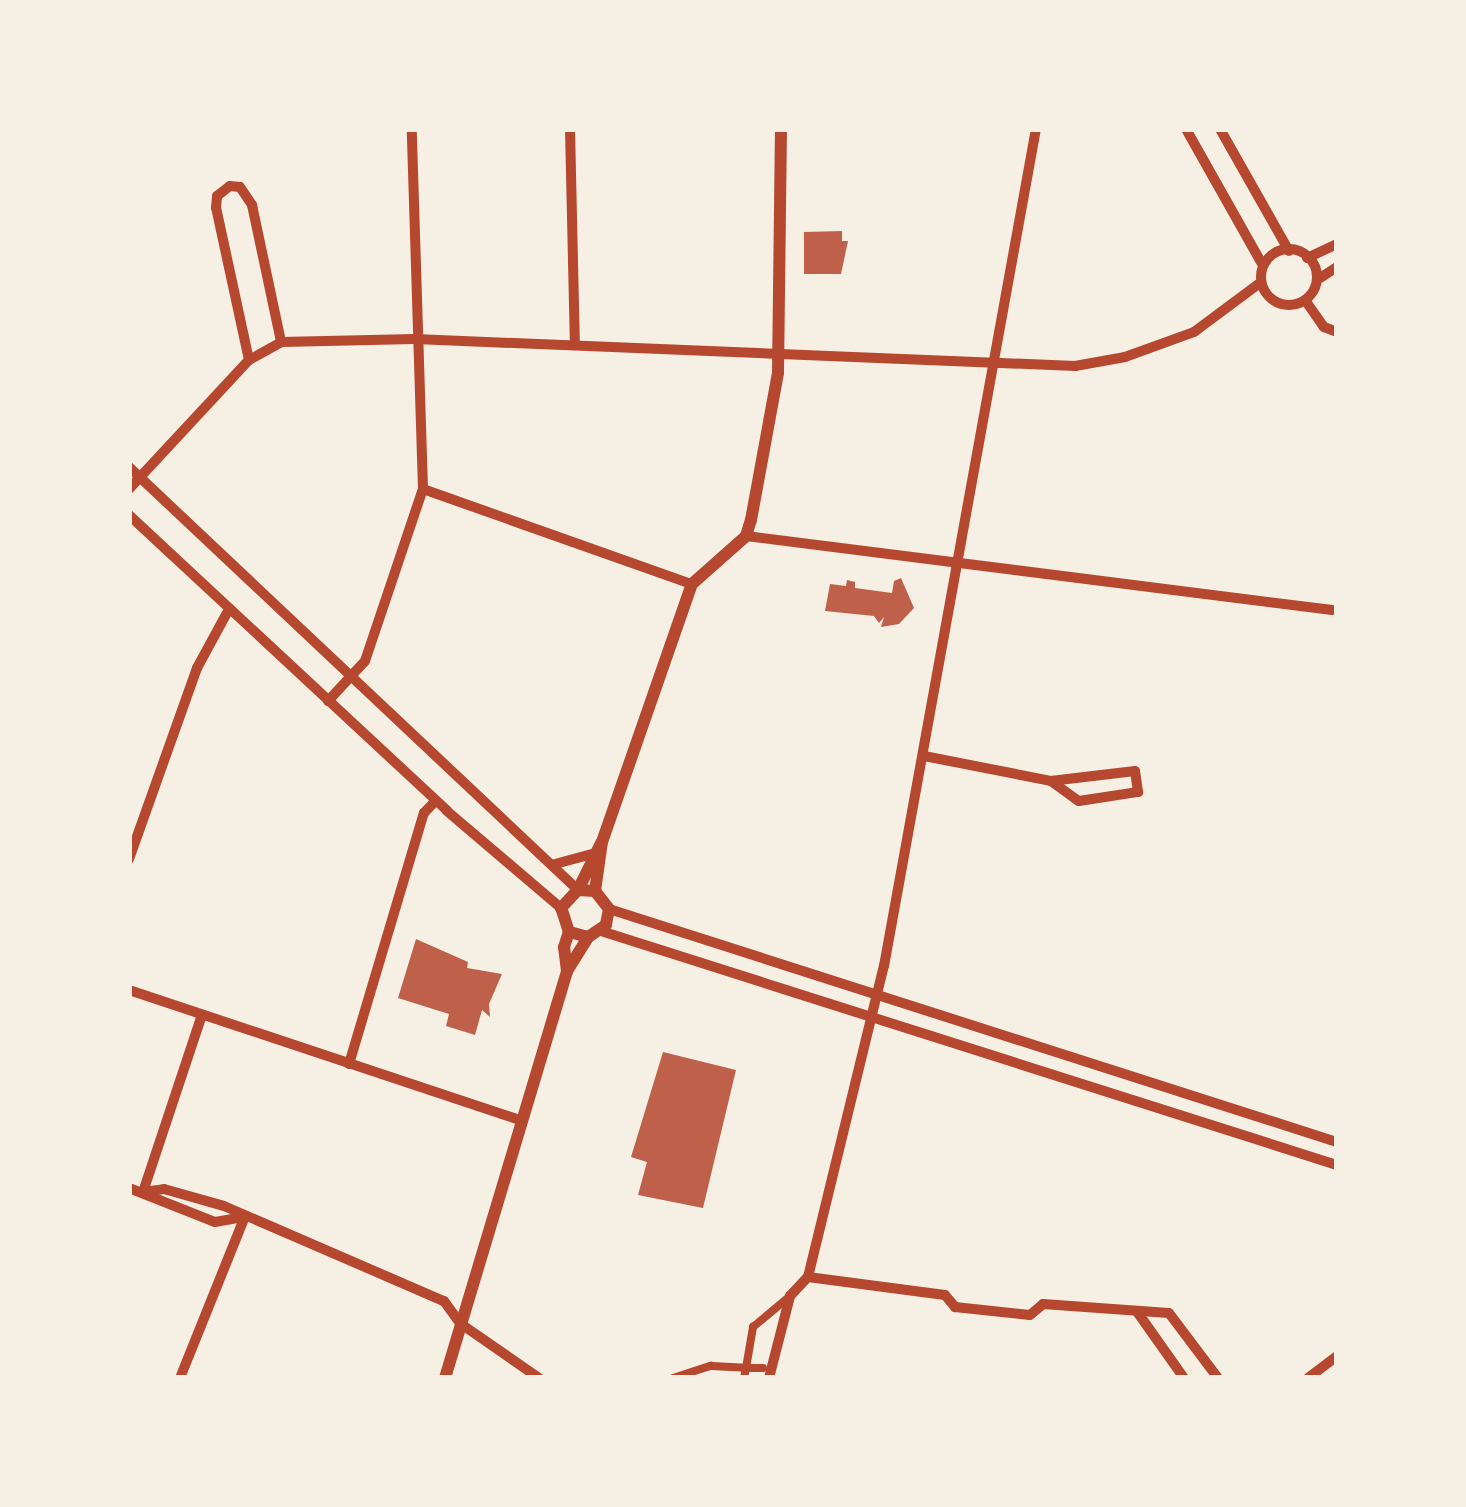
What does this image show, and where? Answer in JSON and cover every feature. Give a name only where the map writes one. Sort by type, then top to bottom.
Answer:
[{"type":"street","points":[[328,701],[365,661],[423,489],[412,129]]},
{"type":"street","points":[[570,129],[575,344]]},
{"type":"street","points":[[781,129],[778,355],[746,536],[700,571],[692,584],[602,842],[596,891],[609,909],[1337,1142]]},
{"type":"street","points":[[745,1373],[753,1328],[808,1277],[873,1018],[1036,129]]},
{"type":"street","points":[[129,489],[249,360],[281,342],[415,339],[1075,366],[1143,352],[1207,325],[1259,284],[1262,262],[1186,129]]},
{"type":"street","points":[[1220,129],[1288,251],[1307,258],[1320,278]]},
{"type":"street","points":[[249,360],[216,208],[217,196],[230,186],[240,187],[252,205],[281,342]]},
{"type":"street","points":[[1307,258],[1337,244]]},
{"type":"street","points":[[1262,262],[1288,251]]},
{"type":"street","points":[[1305,300],[1320,278],[1337,267]]},
{"type":"street","points":[[1259,284],[1270,298],[1305,300]]},
{"type":"street","points":[[1305,300],[1324,327],[1337,332]]},
{"type":"street","points":[[129,467],[578,890],[596,891]]},
{"type":"street","points":[[423,489],[692,584]]},
{"type":"street","points":[[129,515],[435,801],[561,908],[569,932],[567,971],[445,1378]]},
{"type":"street","points":[[746,536],[1335,611],[1337,595]]},
{"type":"street","points":[[129,859],[197,668],[229,608]]},
{"type":"street","points":[[924,757],[1051,781],[1136,771],[1138,792],[1078,801],[1051,781]]},
{"type":"street","points":[[349,1064],[424,813],[435,801]]},
{"type":"street","points":[[561,908],[578,890],[602,842]]},
{"type":"street","points":[[555,864],[592,854]]},
{"type":"street","points":[[567,971],[609,909]]},
{"type":"street","points":[[569,932],[594,934],[873,1018],[1337,1165]]},
{"type":"street","points":[[129,990],[522,1121]]},
{"type":"street","points":[[143,1192],[202,1015]]},
{"type":"street","points":[[1151,1107],[1159,1086]]},
{"type":"street","points":[[129,1188],[164,1189],[245,1216],[444,1301],[461,1324],[538,1378]]},
{"type":"street","points":[[180,1378],[245,1216]]},
{"type":"street","points":[[808,1277],[944,1294],[955,1307],[1030,1315],[1043,1304],[1130,1307],[1184,1378]]},
{"type":"street","points":[[673,1378],[711,1366],[766,1373],[790,1296]]},
{"type":"street","points":[[1138,1313],[1169,1313],[1218,1378]]},
{"type":"street","points":[[1308,1378],[1337,1356]]},
{"type":"building","points":[[842,231],[842,241],[848,241],[841,274],[804,274],[804,232]]},
{"type":"building","points":[[901,578],[914,608],[899,624],[881,627],[884,617],[879,623],[874,616],[825,611],[830,584],[846,586],[847,580],[855,582],[855,588],[892,593],[894,581]]},
{"type":"building","points":[[416,939],[468,962],[467,968],[502,974],[489,1004],[490,1017],[482,1010],[475,1035],[446,1026],[449,1014],[398,998]]},
{"type":"building","points":[[663,1052],[736,1070],[703,1208],[638,1195],[647,1162],[631,1157]]}]
